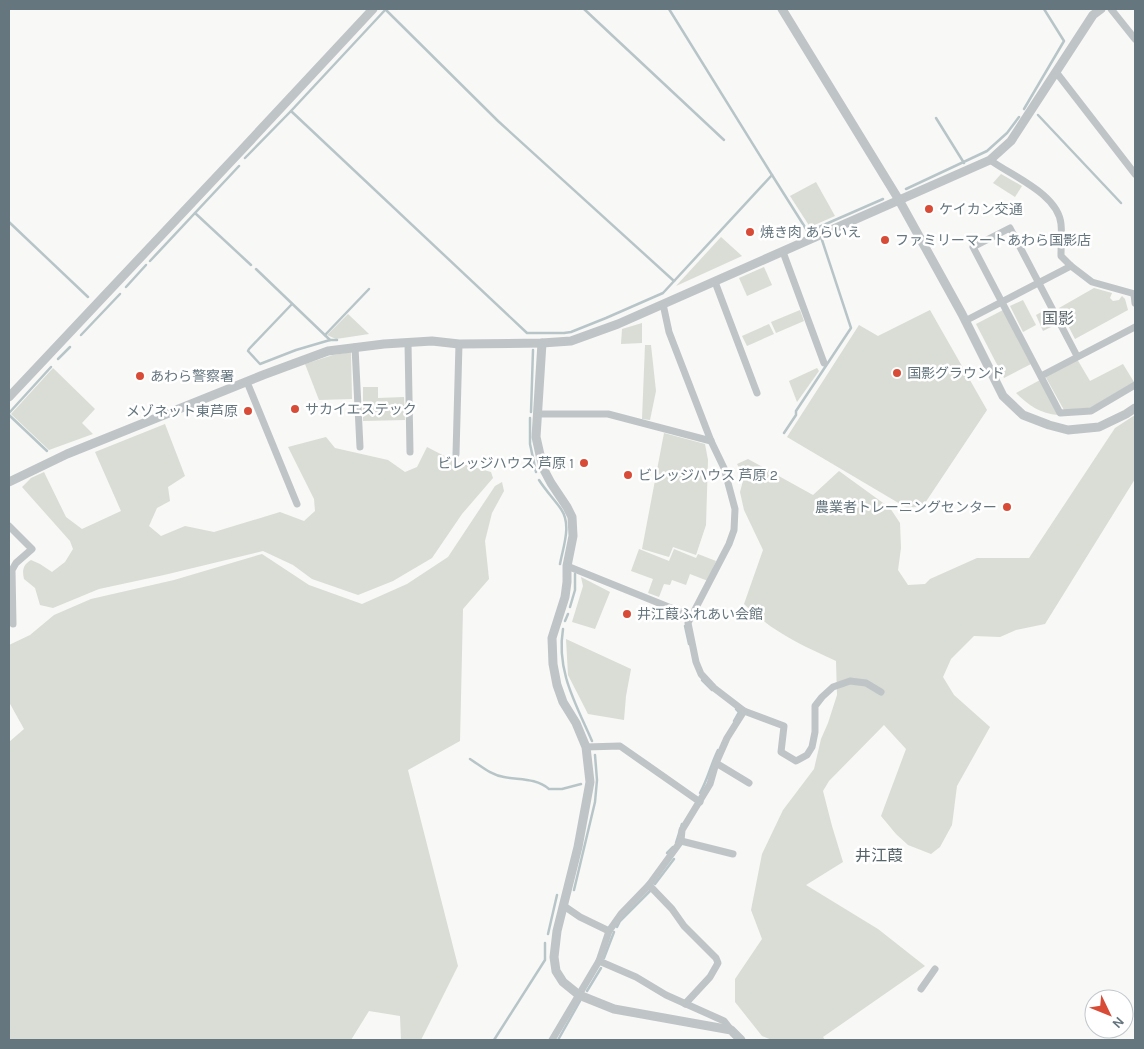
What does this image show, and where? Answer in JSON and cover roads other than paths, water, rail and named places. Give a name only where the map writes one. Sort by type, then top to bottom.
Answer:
[{"type":"street","points":[[9,397],[373,9]]},
{"type":"street","points":[[782,9],[899,200],[965,321],[1003,396],[1023,415],[1068,430],[1099,427],[1135,408]]},
{"type":"street","points":[[9,482],[59,457],[328,351],[432,341],[459,344],[571,341],[618,324],[715,282],[990,160],[1012,141],[1093,15],[1101,9]]},
{"type":"street","points":[[1111,9],[1135,39]]},
{"type":"street","points":[[1056,72],[1135,174]]},
{"type":"street","points":[[990,160],[1046,196],[1056,208],[1061,222],[1061,256],[1071,266],[1092,282],[1135,294],[1135,303]]},
{"type":"street","points":[[1077,356],[1010,228],[973,247],[1060,413],[1091,411],[1135,385]]},
{"type":"street","points":[[783,252],[824,363]]},
{"type":"street","points":[[965,321],[1071,266]]},
{"type":"street","points":[[715,282],[757,393]]},
{"type":"street","points":[[663,304],[669,332],[711,441],[724,468],[735,509],[734,530],[717,568],[688,623],[701,674],[714,688],[744,711],[784,726],[781,752],[796,761],[807,755],[812,747],[815,732],[815,706],[822,696],[833,687],[850,681],[866,683],[881,692]]},
{"type":"street","points":[[1041,376],[1135,327]]},
{"type":"street","points":[[408,343],[410,452]]},
{"type":"street","points":[[542,343],[536,436],[543,468],[572,518],[573,536],[567,566],[565,597],[552,638],[553,664],[563,702],[576,723],[586,748],[590,782],[578,847],[556,940],[554,957],[556,971],[564,982],[579,995],[614,1008],[731,1030]]},
{"type":"street","points":[[456,454],[459,344]]},
{"type":"street","points":[[355,347],[360,447]]},
{"type":"street","points":[[247,382],[297,504]]},
{"type":"street","points":[[538,414],[608,414],[711,441]]},
{"type":"street","points":[[9,526],[32,549],[16,563],[12,570],[13,624]]},
{"type":"street","points":[[567,566],[691,616]]},
{"type":"street","points":[[552,1040],[599,961],[609,931],[621,914],[649,885],[681,841],[682,830],[710,784],[716,763],[727,738],[744,711]]},
{"type":"street","points":[[586,748],[620,746],[700,802]]},
{"type":"street","points":[[716,763],[749,783]]},
{"type":"street","points":[[681,841],[733,854]]},
{"type":"street","points":[[649,885],[672,909],[684,926],[716,958],[718,963],[710,977],[685,1004]]},
{"type":"street","points":[[564,906],[580,917],[609,931]]},
{"type":"street","points":[[599,961],[636,977],[666,995],[724,1021],[741,1040]]},
{"type":"street","points":[[920,989],[935,969]]},
{"type":"waterway","points":[[386,9],[291,111],[527,333],[571,332],[663,293],[772,175],[808,232]]},
{"type":"waterway","points":[[584,9],[724,140]]},
{"type":"waterway","points":[[669,9],[772,175]]},
{"type":"waterway","points":[[1024,109],[1064,41],[1044,9]]},
{"type":"waterway","points":[[386,10],[498,121],[674,281]]},
{"type":"waterway","points":[[245,158],[291,111]]},
{"type":"waterway","points":[[1038,115],[1121,203]]},
{"type":"waterway","points":[[906,189],[987,151],[1007,133],[1019,117]]},
{"type":"waterway","points":[[936,118],[964,163]]},
{"type":"waterway","points":[[150,261],[239,166]]},
{"type":"waterway","points":[[819,227],[883,199]]},
{"type":"waterway","points":[[195,213],[251,265]]},
{"type":"waterway","points":[[9,222],[88,297]]},
{"type":"waterway","points":[[784,433],[796,415],[796,411],[851,328],[822,240]]},
{"type":"waterway","points":[[126,287],[146,265]]},
{"type":"waterway","points":[[256,269],[330,340],[337,340]]},
{"type":"waterway","points":[[325,335],[369,289]]},
{"type":"waterway","points":[[81,335],[120,294]]},
{"type":"waterway","points":[[292,304],[249,349],[248,351],[260,364],[296,350],[330,340]]},
{"type":"waterway","points":[[58,359],[70,347]]},
{"type":"waterway","points":[[531,412],[533,350]]},
{"type":"waterway","points":[[9,413],[51,367]]},
{"type":"waterway","points":[[9,415],[47,451]]},
{"type":"waterway","points":[[530,418],[530,444],[536,472]]},
{"type":"waterway","points":[[539,480],[561,509],[566,522],[566,536],[560,564]]},
{"type":"waterway","points":[[570,607],[575,590],[575,574]]},
{"type":"waterway","points":[[565,621],[568,614]]},
{"type":"waterway","points":[[685,626],[689,644]]},
{"type":"waterway","points":[[563,629],[562,659],[565,673],[574,700],[592,741]]},
{"type":"waterway","points":[[702,680],[712,690]]},
{"type":"waterway","points":[[734,721],[739,712],[736,709]]},
{"type":"waterway","points":[[700,793],[718,750]]},
{"type":"waterway","points":[[574,890],[595,802],[597,780],[595,755]]},
{"type":"waterway","points":[[470,759],[495,774],[533,781],[549,789],[562,789],[581,784]]},
{"type":"waterway","points":[[676,843],[682,824]]},
{"type":"waterway","points":[[667,853],[673,847]]},
{"type":"waterway","points":[[655,884],[674,859]]},
{"type":"waterway","points":[[617,927],[620,921],[650,891]]},
{"type":"waterway","points":[[548,934],[557,895]]},
{"type":"waterway","points":[[604,958],[614,932]]},
{"type":"waterway","points":[[494,1040],[545,960],[545,943]]},
{"type":"waterway","points":[[587,991],[601,968]]},
{"type":"waterway","points":[[558,1040],[580,1001]]},
{"type":"place","name":"ケイカン交通","points":[[929,209]]},
{"type":"place","name":"焼き肉 あらいえ","points":[[750,232]]},
{"type":"place","name":"ファミリーマートあわら国影店","points":[[885,240]]},
{"type":"place","name":"国影グラウンド","points":[[897,373]]},
{"type":"place","name":"あわら警察署","points":[[140,376]]},
{"type":"place","name":"サカイエステック","points":[[295,409]]},
{"type":"place","name":"メゾネット東芦原","points":[[248,411]]},
{"type":"place","name":"ビレッジハウス 芦原 1","points":[[584,463]]},
{"type":"place","name":"ビレッジハウス 芦原 2","points":[[628,475]]},
{"type":"place","name":"農業者トレーニングセンター","points":[[1007,507]]},
{"type":"place","name":"井江葭ふれあい会館","points":[[627,614]]},
{"type":"district","name":"国影","points":[[1058,318]]},
{"type":"district","name":"井江葭","points":[[879,855]]}]
